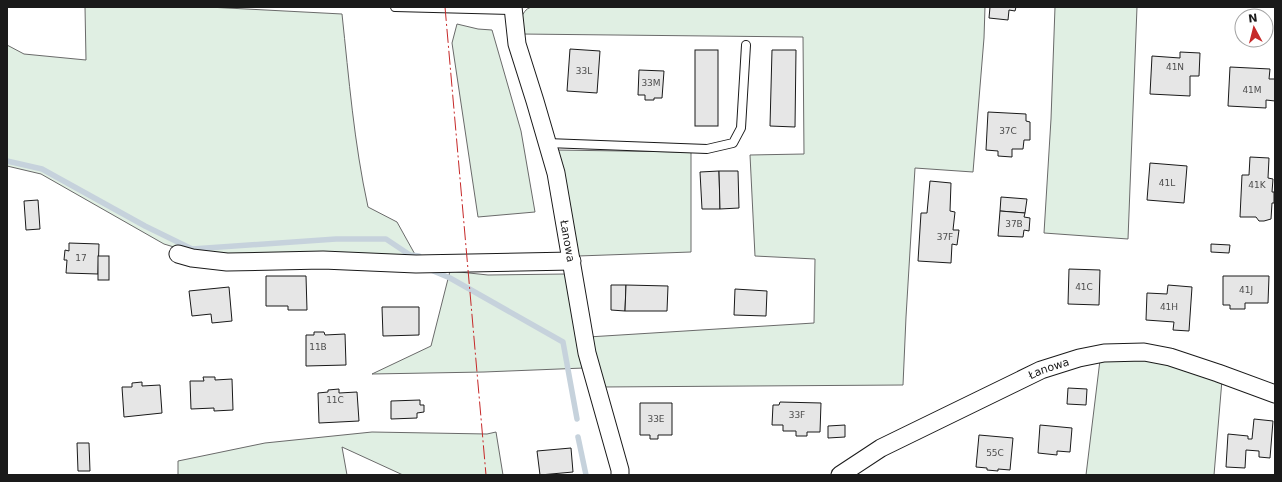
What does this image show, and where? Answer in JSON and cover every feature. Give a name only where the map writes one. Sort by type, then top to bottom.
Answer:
[{"type":"street","name":"Łanowa","points":[[514,8],[517,44],[536,101],[556,173],[587,354],[620,470],[620,475]]},
{"type":"street","points":[[178,254],[192,258],[227,262],[323,260],[416,264],[572,261]]},
{"type":"street","name":"Łanowa","points":[[840,475],[881,448],[1041,370],[1079,358],[1104,353],[1144,352],[1170,357],[1275,394]]},
{"type":"lane","points":[[395,7],[514,8]]},
{"type":"lane","points":[[547,143],[707,149],[733,143],[741,128],[746,45]]},
{"type":"green space","points":[[85,7],[208,7],[342,14],[355,135],[368,207],[397,222],[417,258],[200,255],[164,244],[41,174],[7,166],[7,45],[24,54],[86,60]]},
{"type":"green space","points":[[531,7],[985,7],[984,38],[973,172],[915,168],[903,385],[601,387],[588,337],[814,323],[815,259],[755,256],[750,155],[804,154],[803,37],[520,34],[523,15],[527,9]]},
{"type":"green space","points":[[1055,7],[1137,7],[1128,239],[1044,233],[1051,119]]},
{"type":"green space","points":[[457,24],[478,29],[492,30],[521,131],[535,212],[478,217],[452,43]]},
{"type":"green space","points":[[555,150],[691,152],[691,252],[578,256]]},
{"type":"green space","points":[[450,271],[488,275],[566,274],[584,368],[372,374],[431,346]]},
{"type":"green space","points":[[1157,358],[1222,380],[1214,475],[1086,475],[1100,360]]},
{"type":"green space","points":[[372,432],[487,434],[496,432],[503,475],[403,475],[342,447],[347,475],[178,475],[178,461],[265,443]]},
{"type":"building","points":[[990,7],[1016,7],[1015,11],[1009,10],[1008,20],[989,18]]},
{"type":"building","points":[[570,49],[600,51],[597,93],[567,91]]},
{"type":"building","points":[[695,50],[718,50],[718,126],[695,126]]},
{"type":"building","points":[[772,50],[796,50],[795,127],[770,126]]},
{"type":"building","points":[[1180,52],[1200,53],[1199,76],[1190,76],[1190,96],[1150,94],[1152,56],[1180,58]]},
{"type":"building","points":[[1230,67],[1270,69],[1269,79],[1275,79],[1275,101],[1266,100],[1266,108],[1228,106]]},
{"type":"building","points":[[639,70],[664,71],[662,98],[645,100],[645,95],[638,95]]},
{"type":"building","points":[[988,112],[1026,114],[1026,121],[1030,122],[1030,140],[1024,140],[1023,149],[1012,149],[1012,157],[998,156],[998,151],[986,150]]},
{"type":"building","points":[[1250,157],[1269,158],[1268,178],[1273,179],[1272,192],[1274,192],[1274,203],[1272,203],[1271,219],[1264,221],[1259,221],[1256,217],[1240,217],[1242,175],[1249,175]]},
{"type":"building","points":[[1150,163],[1187,166],[1184,203],[1147,200]]},
{"type":"building","points":[[719,171],[720,209],[702,209],[700,172]]},
{"type":"building","points":[[719,171],[738,171],[739,208],[720,209]]},
{"type":"building","points":[[930,181],[951,183],[950,211],[955,212],[953,230],[959,230],[957,245],[952,244],[951,263],[918,261],[921,213],[927,213]]},
{"type":"building","points":[[1001,197],[1027,199],[1025,213],[1000,211]]},
{"type":"building","points":[[38,200],[40,229],[26,230],[24,201]]},
{"type":"building","points":[[1000,211],[1025,213],[1024,217],[1030,218],[1029,231],[1024,230],[1023,237],[998,236]]},
{"type":"building","points":[[69,243],[99,244],[98,274],[66,273],[67,260],[64,260],[65,250],[69,251]]},
{"type":"building","points":[[1211,244],[1230,245],[1229,253],[1211,252]]},
{"type":"building","points":[[98,256],[109,256],[109,280],[98,280]]},
{"type":"building","points":[[1069,269],[1100,270],[1099,305],[1068,304]]},
{"type":"building","points":[[266,276],[306,276],[307,310],[288,310],[288,306],[266,306]]},
{"type":"building","points":[[1223,276],[1269,276],[1268,303],[1245,303],[1245,309],[1230,309],[1230,305],[1223,305]]},
{"type":"building","points":[[611,285],[626,285],[625,311],[611,310]]},
{"type":"building","points":[[626,285],[668,286],[667,311],[625,311]]},
{"type":"building","points":[[1168,285],[1192,287],[1189,331],[1173,330],[1174,322],[1146,320],[1147,293],[1167,294]]},
{"type":"building","points":[[229,287],[232,321],[212,323],[211,314],[192,316],[189,291]]},
{"type":"building","points":[[735,289],[767,291],[766,316],[734,315]]},
{"type":"building","points":[[382,307],[419,307],[419,335],[383,336]]},
{"type":"building","points":[[314,332],[324,332],[325,335],[345,334],[346,365],[306,366],[306,335],[314,335]]},
{"type":"building","points":[[203,377],[215,377],[215,380],[232,379],[233,410],[214,411],[214,408],[191,409],[190,381],[204,381]]},
{"type":"building","points":[[142,382],[142,386],[160,385],[162,413],[124,417],[122,387],[132,387],[132,383]]},
{"type":"building","points":[[1068,388],[1087,389],[1086,405],[1067,404]]},
{"type":"building","points":[[339,389],[339,393],[357,392],[359,421],[319,423],[318,393]]},
{"type":"building","points":[[420,400],[420,405],[424,405],[424,412],[417,413],[417,418],[391,419],[391,401]]},
{"type":"building","points":[[780,402],[821,403],[820,432],[807,432],[807,436],[796,436],[796,431],[783,431],[783,425],[772,425],[773,405],[779,405]]},
{"type":"building","points":[[640,403],[672,403],[672,435],[658,435],[658,439],[650,439],[650,435],[640,435]]},
{"type":"building","points":[[1254,419],[1273,421],[1270,458],[1259,457],[1259,451],[1246,450],[1245,468],[1226,467],[1228,434],[1248,436],[1248,439],[1252,439]]},
{"type":"building","points":[[845,425],[845,437],[828,438],[828,426]]},
{"type":"building","points":[[1040,425],[1072,428],[1070,452],[1057,451],[1057,455],[1038,453]]},
{"type":"building","points":[[979,435],[1013,438],[1010,470],[998,469],[998,471],[976,467]]},
{"type":"building","points":[[77,443],[89,443],[90,471],[78,471]]},
{"type":"building","points":[[571,448],[573,472],[540,475],[537,451]]},
{"type":"waterway","points":[[7,161],[42,169],[145,226],[192,249],[336,239],[386,239],[410,255],[419,256]]},
{"type":"waterway","points":[[431,270],[450,278],[563,342],[577,419]]},
{"type":"waterway","points":[[578,437],[586,475]]},
{"type":"power","points":[[445,7],[486,475]]}]
